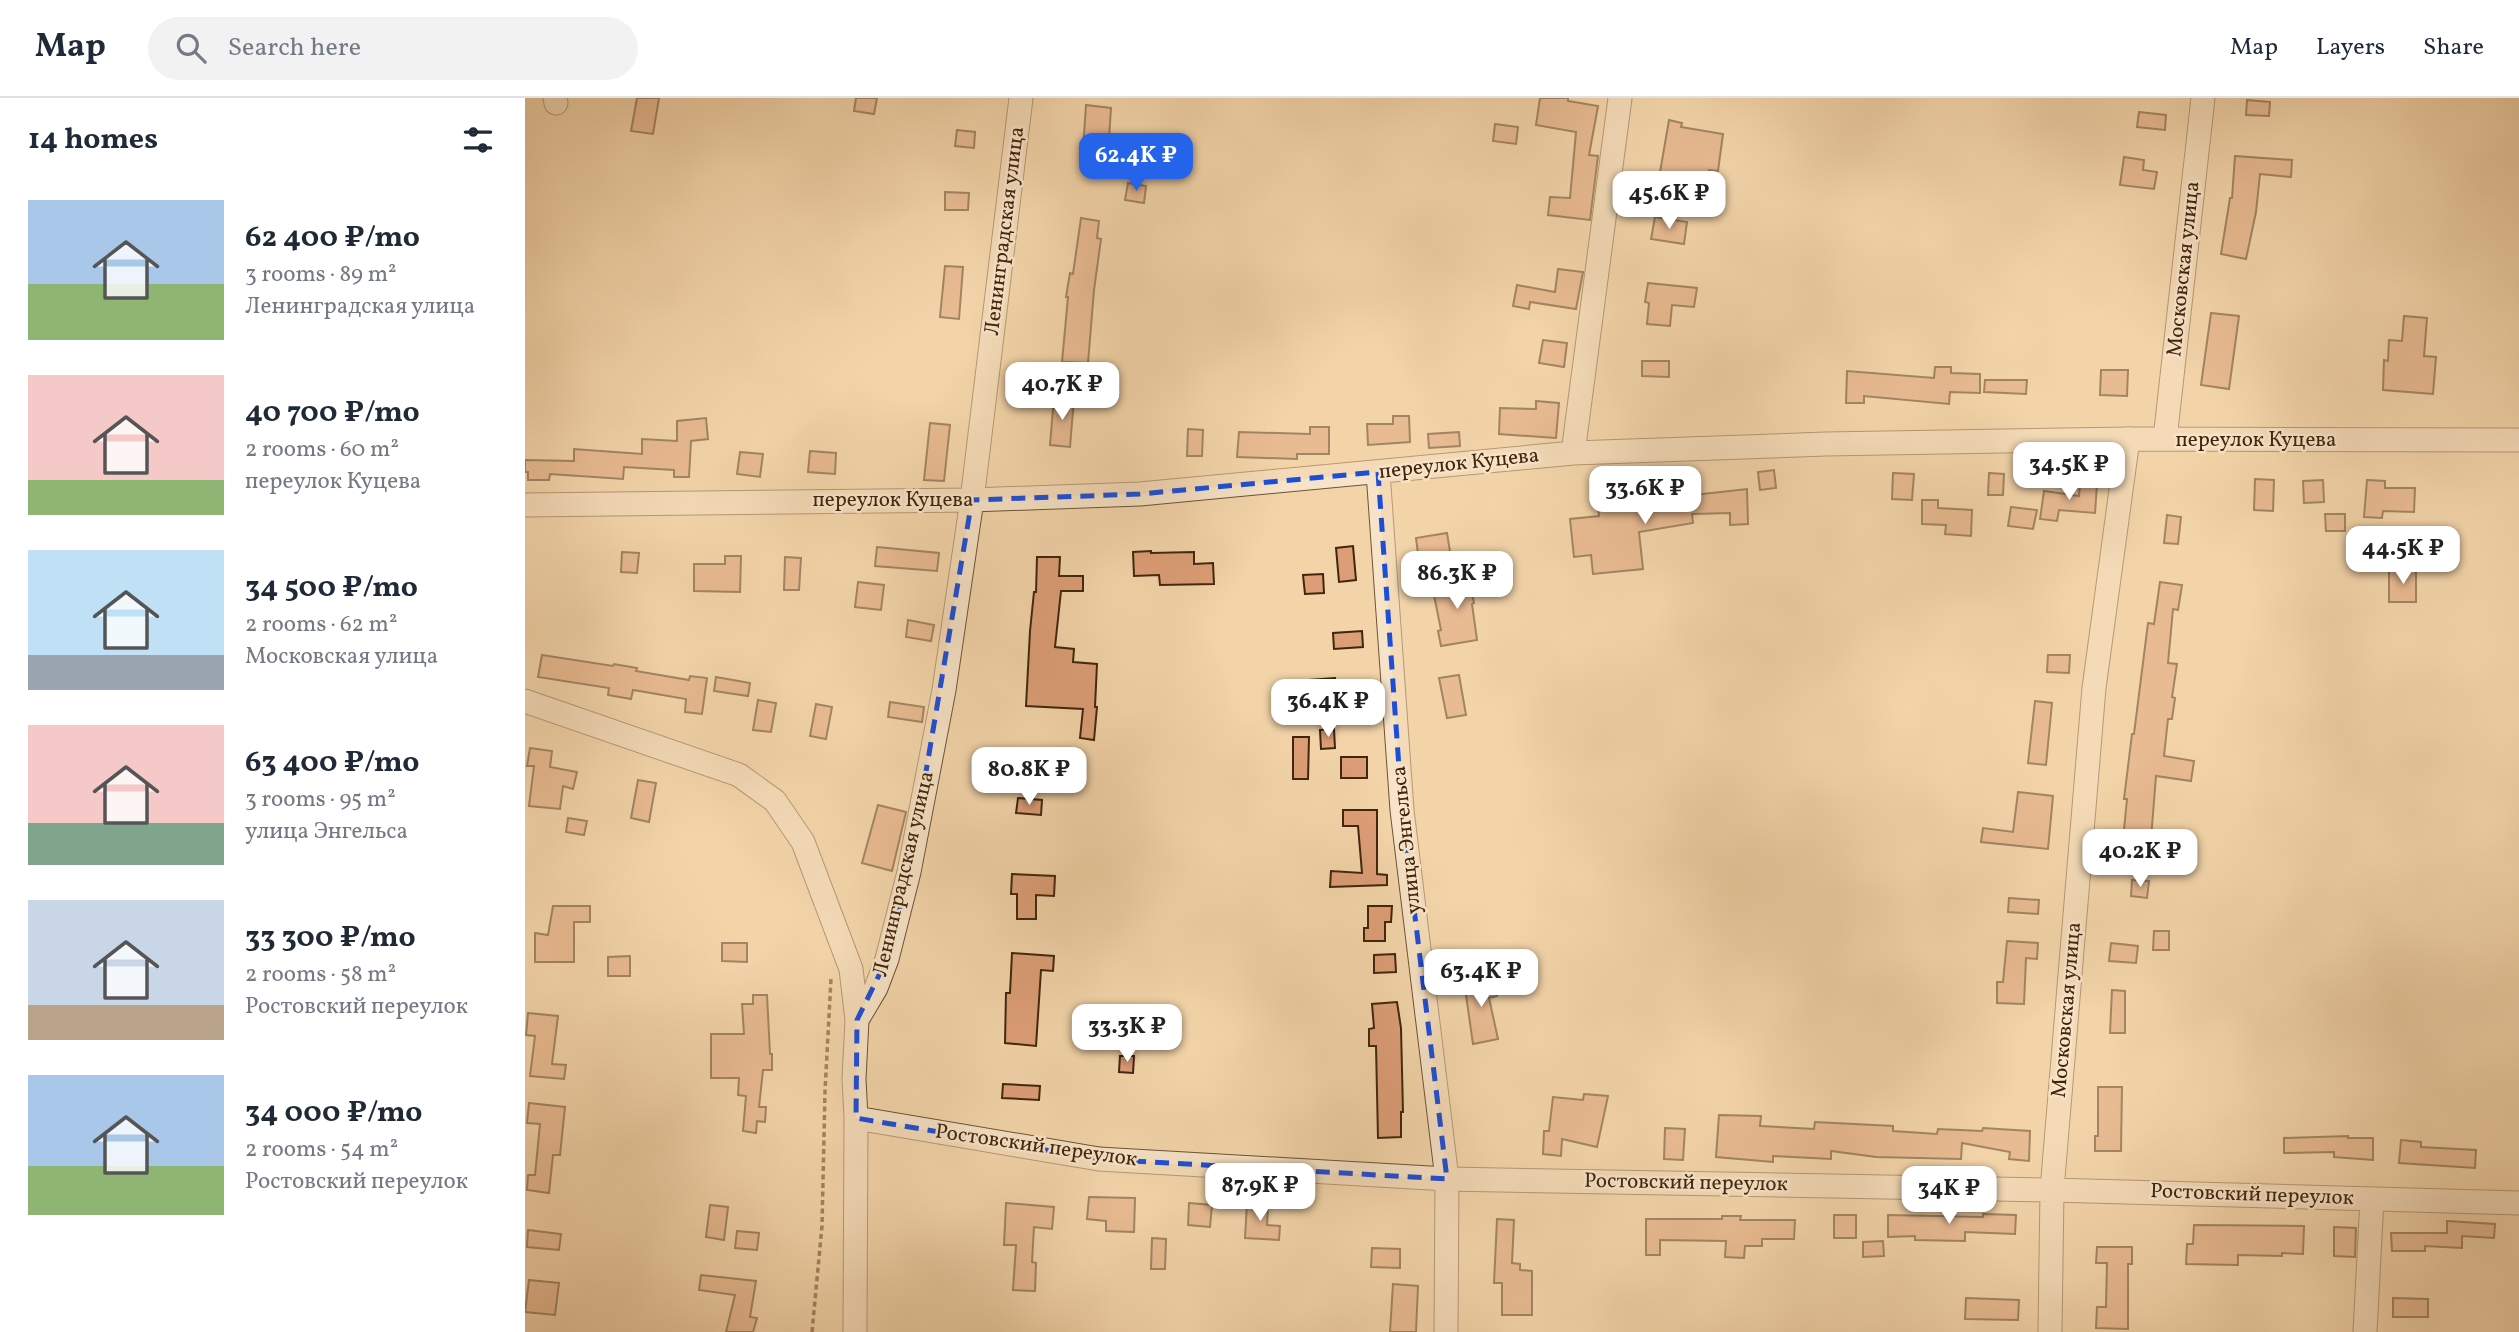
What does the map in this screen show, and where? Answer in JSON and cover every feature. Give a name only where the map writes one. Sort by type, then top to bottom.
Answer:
[{"type":"street","name":"Ленинградская улица","points":[[857,1020],[876,988],[887,959],[909,872],[944,690],[972,500],[1021,98]]},
{"type":"street","points":[[1573,453],[1620,98]]},
{"type":"street","name":"Московская улица","points":[[2165,439],[2203,98]]},
{"type":"street","name":"переулок Куцева","points":[[525,505],[972,500],[1140,494],[1573,453],[1826,444],[2128,439],[2519,440]]},
{"type":"street","name":"Московская улица","points":[[2050,1332],[2052,1190],[2094,688],[2128,439]]},
{"type":"street","name":"улица Энгельса","points":[[1378,472],[1402,810],[1447,1179],[1446,1332]]},
{"type":"street","name":"Ленинградская улица","points":[[525,701],[739,775],[775,801],[803,842],[851,969],[857,1020],[854,1079],[855,1332]]},
{"type":"street","name":"Ростовский переулок","points":[[856,1118],[1099,1159],[1447,1179],[2052,1190],[2519,1203]]},
{"type":"street","points":[[2365,1332],[2372,1199]]},
{"type":"path","points":[[812,1332],[822,1226],[831,978]]},
{"type":"highlighted area","points":[[1378,472],[1402,810],[1447,1179],[1099,1159],[856,1118],[857,1020],[887,959],[909,872],[972,500],[1140,494]]},
{"type":"building","points":[[637,98],[659,98],[653,134],[631,131]]},
{"type":"building","points":[[856,98],[877,98],[874,114],[854,111]]},
{"type":"building","points":[[1540,98],[1568,98],[1568,101],[1598,106],[1589,155],[1598,156],[1590,220],[1548,215],[1550,197],[1570,198],[1576,132],[1536,125]]},
{"type":"building","points":[[2247,100],[2270,102],[2269,116],[2246,115]]},
{"type":"building","points":[[1086,105],[1111,108],[1108,153],[1083,150]]},
{"type":"building","points":[[2139,112],[2166,115],[2165,130],[2137,127]]},
{"type":"building","points":[[1669,120],[1682,123],[1681,127],[1723,134],[1718,171],[1709,170],[1705,192],[1658,184]]},
{"type":"building","points":[[1495,124],[1518,127],[1516,144],[1493,141]]},
{"type":"building","points":[[957,130],[975,132],[974,148],[955,146]]},
{"type":"building","points":[[2235,156],[2292,160],[2291,177],[2260,174],[2256,212],[2246,259],[2221,254],[2232,198]]},
{"type":"building","points":[[2124,157],[2144,160],[2143,170],[2157,172],[2154,189],[2120,185]]},
{"type":"building","points":[[1128,183],[1146,186],[1144,203],[1125,200]]},
{"type":"building","points":[[945,192],[969,193],[968,210],[945,210]]},
{"type":"building","points":[[1655,217],[1687,222],[1684,244],[1651,239]]},
{"type":"building","points":[[1081,218],[1099,221],[1097,238],[1101,239],[1088,363],[1062,362],[1066,297],[1070,273],[1073,274]]},
{"type":"building","points":[[945,266],[963,267],[959,319],[940,317]]},
{"type":"building","points":[[1558,269],[1583,272],[1576,309],[1530,302],[1529,309],[1513,306],[1517,285],[1555,292]]},
{"type":"building","points":[[1648,283],[1697,288],[1694,307],[1672,305],[1670,326],[1647,324],[1649,303],[1645,302]]},
{"type":"building","points":[[2211,313],[2239,316],[2229,389],[2201,385]]},
{"type":"building","points":[[2404,316],[2427,318],[2424,356],[2436,357],[2433,394],[2383,390],[2384,360],[2388,361],[2389,340],[2402,341]]},
{"type":"building","points":[[1543,340],[1567,343],[1564,367],[1539,363]]},
{"type":"building","points":[[1642,361],[1669,361],[1669,377],[1642,376]]},
{"type":"building","points":[[1935,367],[1951,367],[1951,373],[1980,374],[1980,393],[1950,392],[1949,404],[1864,396],[1864,403],[1846,403],[1847,371],[1934,378]]},
{"type":"building","points":[[2101,370],[2128,370],[2127,396],[2100,395]]},
{"type":"building","points":[[1985,380],[2027,380],[2026,394],[1984,392]]},
{"type":"building","points":[[1054,397],[1074,398],[1070,447],[1050,445]]},
{"type":"building","points":[[1536,401],[1559,403],[1556,438],[1499,434],[1500,408],[1536,409]]},
{"type":"building","points":[[1393,416],[1409,416],[1410,442],[1368,445],[1367,424],[1393,424]]},
{"type":"building","points":[[706,418],[708,439],[691,441],[689,477],[674,477],[674,470],[624,467],[623,479],[550,474],[549,480],[528,480],[528,472],[525,472],[525,460],[574,461],[574,449],[642,454],[642,439],[677,441],[677,421]]},
{"type":"building","points":[[930,423],[950,425],[944,481],[924,480]]},
{"type":"building","points":[[1310,427],[1329,427],[1329,454],[1297,454],[1297,459],[1237,457],[1239,432],[1310,434]]},
{"type":"building","points":[[1188,429],[1203,430],[1202,456],[1187,456]]},
{"type":"building","points":[[1459,432],[1460,446],[1429,448],[1428,434]]},
{"type":"building","points":[[810,451],[836,453],[835,474],[808,472]]},
{"type":"building","points":[[740,452],[763,454],[760,477],[737,474]]},
{"type":"building","points":[[1774,470],[1776,488],[1760,490],[1758,472]]},
{"type":"building","points":[[1893,473],[1914,474],[1912,500],[1892,499]]},
{"type":"building","points":[[1989,473],[2004,474],[2003,495],[1988,495]]},
{"type":"building","points":[[2255,479],[2274,480],[2273,511],[2254,510]]},
{"type":"building","points":[[2323,480],[2324,502],[2304,503],[2303,481]]},
{"type":"building","points":[[2367,480],[2385,481],[2385,488],[2415,488],[2414,512],[2383,511],[2382,518],[2364,517]]},
{"type":"building","points":[[2080,483],[2097,484],[2095,513],[2059,510],[2057,521],[2040,519],[2044,491],[2079,496]]},
{"type":"building","points":[[1747,489],[1748,524],[1730,525],[1730,513],[1692,514],[1693,523],[1639,532],[1643,569],[1593,574],[1591,555],[1574,557],[1570,519],[1599,516],[1598,508]]},
{"type":"building","points":[[1922,500],[1938,500],[1938,508],[1972,510],[1971,536],[1945,534],[1946,525],[1922,524]]},
{"type":"building","points":[[2011,507],[2037,510],[2033,529],[2008,526]]},
{"type":"building","points":[[2325,514],[2345,514],[2345,531],[2326,531]]},
{"type":"building","points":[[2167,515],[2181,517],[2178,544],[2164,543]]},
{"type":"building","points":[[1447,533],[1452,564],[1420,569],[1416,538]]},
{"type":"building","points":[[1353,546],[1356,580],[1339,582],[1336,548]]},
{"type":"building","points":[[877,547],[939,553],[937,571],[875,566]]},
{"type":"building","points":[[622,552],[639,553],[637,573],[621,572]]},
{"type":"building","points":[[1133,552],[1194,552],[1194,564],[1213,563],[1214,584],[1160,585],[1159,575],[1134,576]]},
{"type":"building","points":[[725,556],[741,556],[740,592],[694,591],[694,564],[725,564]]},
{"type":"building","points":[[785,557],[801,558],[799,590],[784,590]]},
{"type":"building","points":[[1037,557],[1060,557],[1059,576],[1083,576],[1083,591],[1061,591],[1055,647],[1074,649],[1073,662],[1097,664],[1094,740],[1080,738],[1083,709],[1026,706]]},
{"type":"building","points":[[1467,570],[1474,603],[1477,640],[1441,646],[1438,631],[1441,630],[1434,595],[1452,591],[1449,572]]},
{"type":"building","points":[[2389,570],[2416,570],[2416,602],[2389,602]]},
{"type":"building","points":[[1323,574],[1324,593],[1305,594],[1303,575]]},
{"type":"building","points":[[858,582],[884,585],[881,610],[855,607]]},
{"type":"building","points":[[2160,582],[2182,585],[2178,610],[2173,609],[2168,663],[2177,664],[2172,697],[2175,698],[2172,719],[2168,719],[2164,756],[2194,761],[2191,781],[2156,776],[2151,839],[2140,838],[2138,862],[2121,860],[2127,799],[2124,799],[2148,623],[2154,624]]},
{"type":"building","points":[[908,620],[934,625],[931,641],[906,637]]},
{"type":"building","points":[[1362,631],[1363,647],[1334,649],[1333,633]]},
{"type":"building","points":[[542,655],[613,666],[614,664],[637,668],[636,671],[689,680],[690,676],[707,678],[702,714],[685,712],[686,699],[633,690],[631,699],[608,695],[609,688],[538,677]]},
{"type":"building","points":[[2048,655],[2070,655],[2069,673],[2047,672]]},
{"type":"building","points":[[1459,675],[1466,715],[1447,718],[1439,678]]},
{"type":"building","points":[[716,677],[750,683],[748,696],[714,691]]},
{"type":"building","points":[[1335,678],[1336,693],[1364,692],[1366,720],[1339,723],[1337,698],[1297,701],[1295,681]]},
{"type":"building","points":[[758,700],[776,703],[771,732],[753,730]]},
{"type":"building","points":[[2035,701],[2052,703],[2046,765],[2028,763]]},
{"type":"building","points":[[890,702],[924,707],[922,722],[888,717]]},
{"type":"building","points":[[816,704],[832,707],[826,739],[810,736]]},
{"type":"building","points":[[1334,729],[1335,748],[1321,749],[1320,730]]},
{"type":"building","points":[[1293,737],[1309,737],[1308,779],[1293,779]]},
{"type":"building","points":[[530,748],[552,751],[550,767],[577,772],[573,789],[563,786],[560,809],[529,806],[534,766],[527,766]]},
{"type":"building","points":[[1023,748],[1042,749],[1040,764],[1022,763]]},
{"type":"building","points":[[1341,757],[1367,757],[1367,778],[1341,778]]},
{"type":"building","points":[[638,780],[656,783],[649,822],[631,818]]},
{"type":"building","points":[[2018,792],[2053,796],[2048,849],[1981,842],[1983,828],[2013,832]]},
{"type":"building","points":[[1018,798],[1042,800],[1041,815],[1016,813]]},
{"type":"building","points":[[878,805],[906,812],[892,871],[862,863]]},
{"type":"building","points":[[1343,810],[1377,810],[1377,874],[1387,875],[1387,885],[1330,887],[1331,871],[1362,873],[1358,826],[1343,826]]},
{"type":"building","points":[[568,818],[587,821],[584,835],[566,832]]},
{"type":"building","points":[[1012,874],[1055,876],[1054,896],[1036,895],[1036,919],[1017,919],[1017,894],[1011,894]]},
{"type":"building","points":[[2132,880],[2149,881],[2147,898],[2131,896]]},
{"type":"building","points":[[2009,898],[2039,900],[2038,914],[2008,912]]},
{"type":"building","points":[[553,906],[590,906],[590,922],[574,922],[574,962],[535,962],[535,933],[548,935]]},
{"type":"building","points":[[1368,906],[1392,906],[1391,922],[1385,922],[1385,941],[1364,941],[1364,928],[1368,928]]},
{"type":"building","points":[[2154,931],[2169,931],[2169,950],[2153,950]]},
{"type":"building","points":[[2007,941],[2038,943],[2037,959],[2026,958],[2024,1004],[1997,1003],[1997,982],[2003,982]]},
{"type":"building","points":[[722,943],[747,943],[747,962],[722,961]]},
{"type":"building","points":[[2111,943],[2138,946],[2136,963],[2109,961]]},
{"type":"building","points":[[1012,953],[1054,956],[1053,971],[1041,970],[1036,1046],[1005,1043],[1006,993],[1010,993]]},
{"type":"building","points":[[1395,954],[1396,972],[1374,973],[1374,955]]},
{"type":"building","points":[[630,956],[630,976],[608,976],[608,957]]},
{"type":"building","points":[[1495,977],[1497,996],[1489,998],[1498,1039],[1473,1044],[1464,981]]},
{"type":"building","points":[[2112,990],[2125,991],[2125,1033],[2110,1033]]},
{"type":"building","points":[[753,995],[767,995],[772,1054],[772,1070],[763,1070],[759,1107],[766,1107],[765,1122],[757,1121],[756,1133],[743,1131],[746,1096],[738,1095],[739,1078],[711,1078],[711,1034],[744,1034],[742,1004],[753,1004]]},
{"type":"building","points":[[1397,1002],[1401,1028],[1401,1137],[1378,1138],[1376,1046],[1369,1046],[1369,1029],[1374,1028],[1372,1004]]},
{"type":"building","points":[[528,1013],[558,1016],[552,1064],[566,1065],[564,1079],[530,1076],[535,1036],[526,1035]]},
{"type":"building","points":[[1120,1056],[1134,1056],[1133,1073],[1119,1072]]},
{"type":"building","points":[[1003,1084],[1040,1086],[1039,1100],[1002,1098]]},
{"type":"building","points":[[2098,1087],[2122,1087],[2121,1151],[2095,1151],[2095,1136],[2098,1136]]},
{"type":"building","points":[[1584,1094],[1608,1096],[1597,1147],[1562,1139],[1561,1156],[1543,1154],[1544,1131],[1549,1131],[1553,1097],[1583,1100]]},
{"type":"building","points":[[529,1103],[565,1107],[560,1155],[553,1155],[549,1193],[527,1190],[528,1175],[535,1175],[540,1124],[527,1123]]},
{"type":"building","points":[[1719,1115],[1761,1116],[1760,1126],[1814,1129],[1815,1122],[1893,1126],[1893,1131],[1937,1134],[1938,1129],[2030,1131],[2029,1161],[2009,1159],[2010,1152],[1962,1143],[1961,1159],[1876,1157],[1831,1151],[1831,1159],[1773,1156],[1773,1162],[1716,1157]]},
{"type":"building","points":[[1665,1128],[1685,1129],[1683,1160],[1664,1159]]},
{"type":"building","points":[[2284,1138],[2373,1138],[2373,1160],[2334,1157],[2334,1152],[2284,1153]]},
{"type":"building","points":[[2401,1140],[2421,1142],[2421,1147],[2476,1150],[2475,1168],[2399,1163]]},
{"type":"building","points":[[1089,1197],[1135,1198],[1134,1232],[1106,1231],[1106,1221],[1087,1219]]},
{"type":"building","points":[[1006,1203],[1054,1207],[1052,1229],[1034,1227],[1032,1262],[1036,1263],[1035,1291],[1013,1290],[1016,1245],[1004,1245]]},
{"type":"building","points":[[1189,1203],[1212,1205],[1210,1227],[1188,1225]]},
{"type":"building","points":[[1247,1203],[1268,1204],[1267,1225],[1280,1226],[1279,1240],[1245,1238]]},
{"type":"building","points":[[710,1205],[728,1207],[724,1240],[706,1237]]},
{"type":"building","points":[[1983,1214],[2016,1215],[2015,1234],[1965,1232],[1965,1241],[1915,1240],[1915,1236],[1888,1237],[1888,1215],[1983,1217]]},
{"type":"building","points":[[1834,1215],[1856,1215],[1856,1238],[1834,1238]]},
{"type":"building","points":[[1722,1216],[1741,1216],[1740,1220],[1795,1220],[1794,1239],[1762,1239],[1762,1246],[1745,1246],[1744,1258],[1725,1257],[1726,1241],[1660,1240],[1660,1255],[1646,1255],[1646,1219],[1722,1219]]},
{"type":"building","points":[[1497,1219],[1514,1220],[1512,1263],[1520,1264],[1520,1270],[1532,1271],[1532,1315],[1502,1315],[1502,1283],[1494,1283]]},
{"type":"building","points":[[2447,1221],[2495,1224],[2494,1238],[2462,1236],[2462,1248],[2425,1246],[2425,1251],[2392,1251],[2391,1233],[2447,1233]]},
{"type":"building","points":[[2194,1225],[2304,1226],[2303,1254],[2238,1255],[2238,1265],[2186,1264],[2187,1244],[2193,1244]]},
{"type":"building","points":[[2334,1227],[2356,1228],[2355,1257],[2334,1256]]},
{"type":"building","points":[[528,1230],[561,1234],[559,1250],[527,1247]]},
{"type":"building","points":[[737,1231],[759,1233],[757,1250],[735,1248]]},
{"type":"building","points":[[1152,1238],[1166,1239],[1165,1269],[1151,1269]]},
{"type":"building","points":[[1883,1241],[1884,1256],[1863,1257],[1863,1242]]},
{"type":"building","points":[[2097,1247],[2132,1247],[2132,1264],[2128,1264],[2128,1329],[2096,1328],[2097,1307],[2106,1307],[2107,1263],[2096,1263]]},
{"type":"building","points":[[1372,1248],[1400,1249],[1400,1268],[1371,1267]]},
{"type":"building","points":[[701,1275],[756,1281],[750,1317],[757,1318],[753,1332],[726,1332],[735,1295],[699,1290]]},
{"type":"building","points":[[529,1280],[559,1283],[555,1315],[525,1312]]},
{"type":"building","points":[[1393,1284],[1418,1286],[1416,1332],[1390,1332]]},
{"type":"building","points":[[1966,1298],[2019,1300],[2018,1320],[1965,1319]]},
{"type":"building","points":[[2393,1298],[2428,1299],[2428,1317],[2393,1317]]}]
